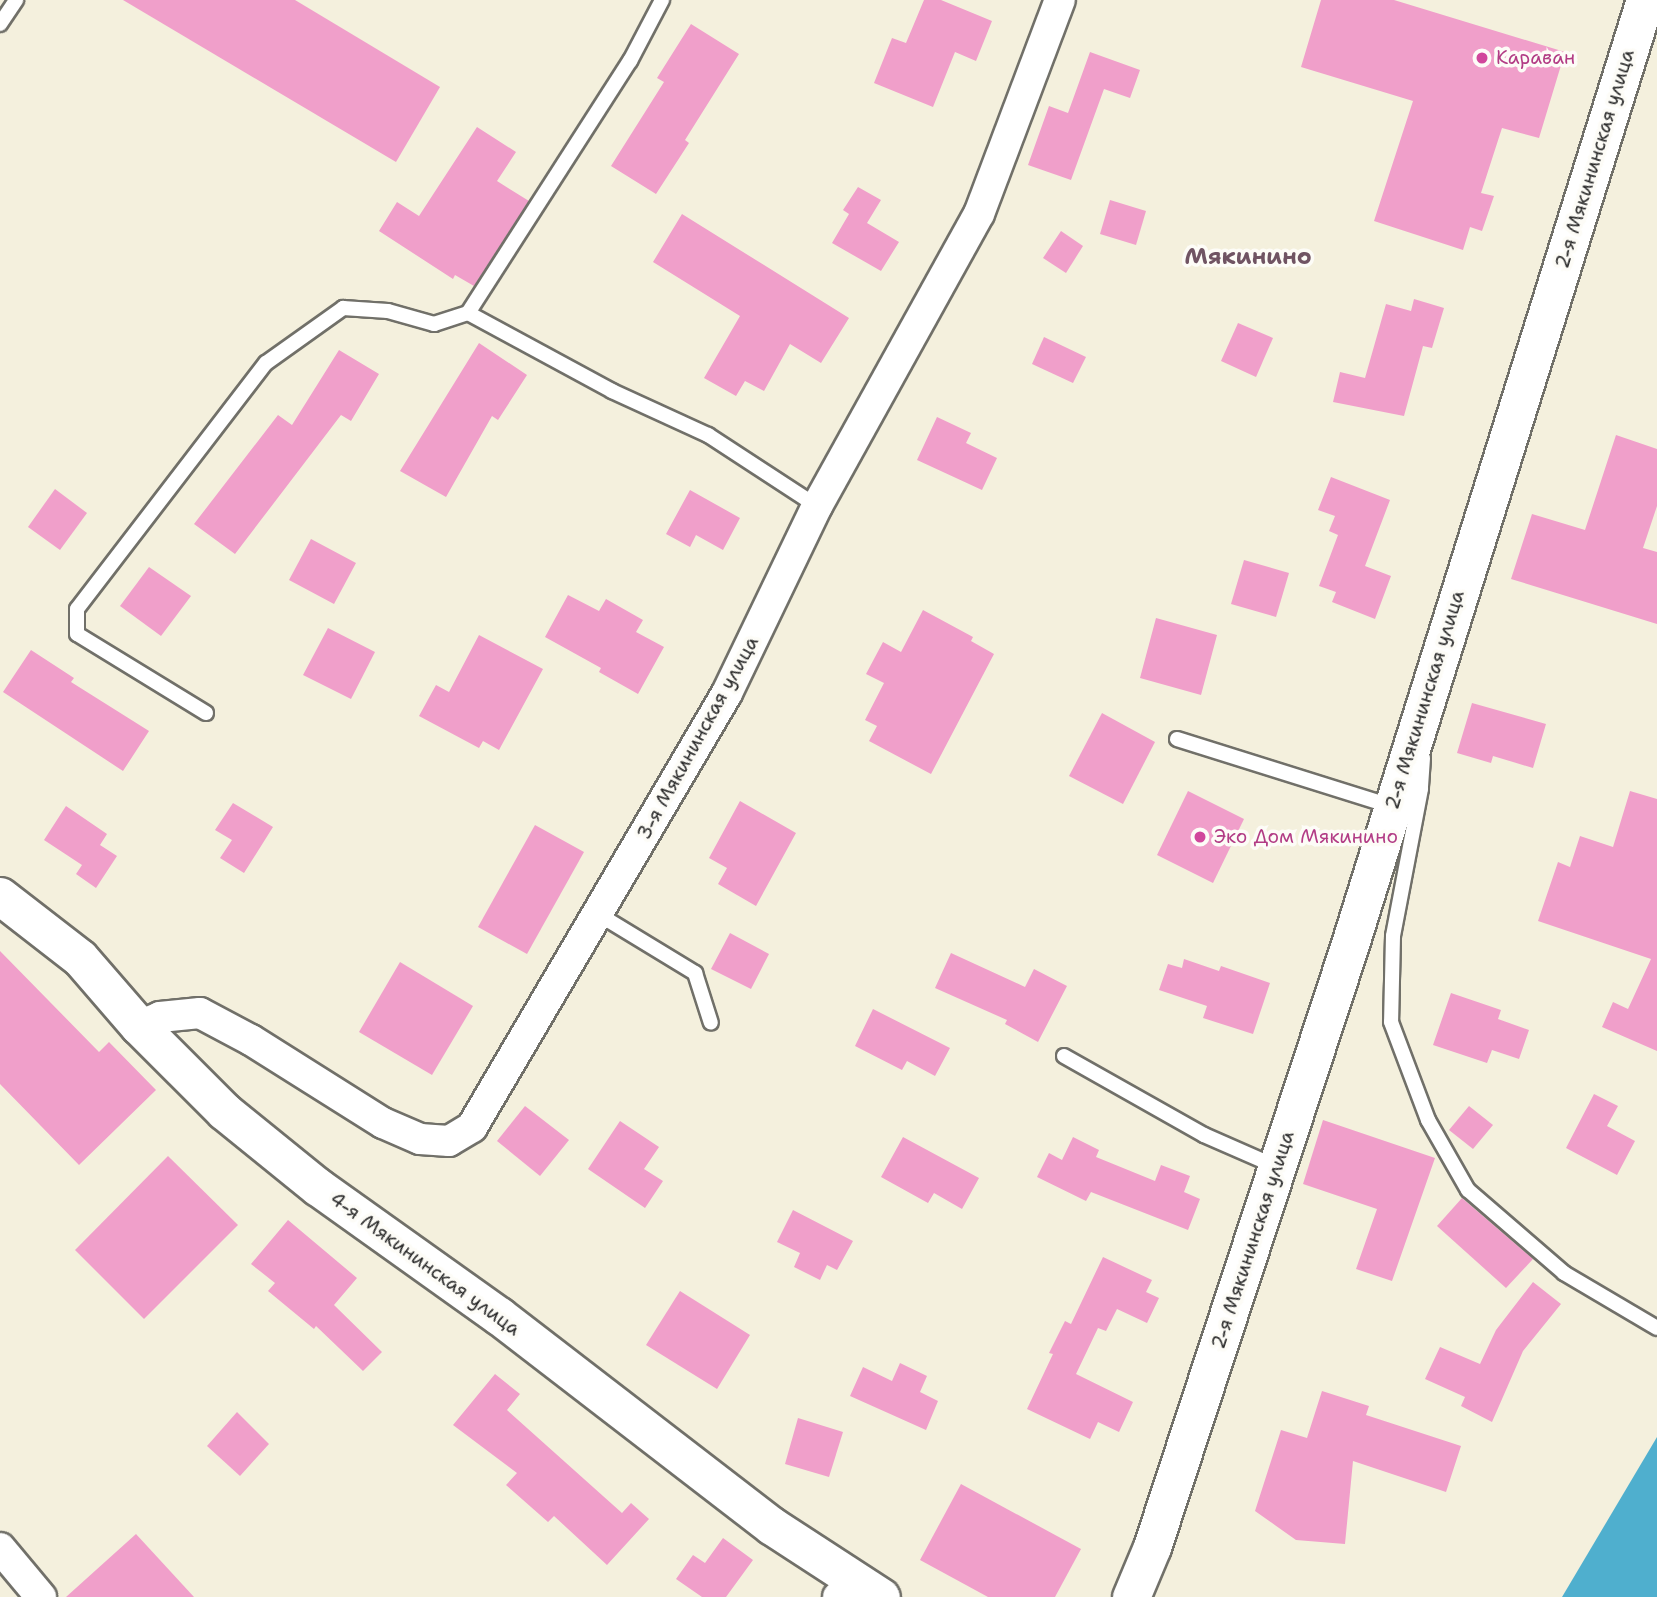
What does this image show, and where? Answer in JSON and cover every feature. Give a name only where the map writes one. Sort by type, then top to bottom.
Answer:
[{"type":"street","name":"3-я Мякининская улица","points":[[139,1026],[160,1017],[200,1013],[251,1040],[383,1123],[420,1139],[449,1141],[472,1127],[727,693],[817,506],[979,214],[1060,0]]},
{"type":"street","name":"2-я Мякининская улица","points":[[1131,1597],[1152,1548],[1277,1167],[1648,6]]},
{"type":"street","name":"4-я Мякининская улица","points":[[0,896],[80,958],[139,1026],[224,1111],[318,1187],[499,1315],[858,1592]]},
{"type":"street","points":[[0,1548],[41,1597]]},
{"type":"lane","points":[[0,24],[16,0]]},
{"type":"lane","points":[[206,713],[77,634],[77,609],[266,363],[343,308],[388,311],[434,324],[468,313],[630,61],[662,0]]},
{"type":"lane","points":[[468,313],[612,391],[708,435],[817,506]]},
{"type":"lane","points":[[1426,697],[1421,789],[1393,936],[1391,1022],[1428,1120],[1468,1190],[1564,1273],[1657,1328]]},
{"type":"lane","points":[[1178,739],[1392,807]]},
{"type":"lane","points":[[598,914],[695,973],[711,1023]]},
{"type":"lane","points":[[1065,1056],[1205,1135],[1277,1167]]},
{"type":"water","points":[[1657,1437],[1657,1597],[1562,1597]]},
{"type":"building","points":[[123,0],[295,0],[440,87],[396,162]]},
{"type":"building","points":[[924,0],[941,0],[992,21],[976,61],[955,52],[933,107],[874,83],[892,38],[906,43]]},
{"type":"building","points":[[1321,0],[1394,0],[1565,52],[1539,138],[1502,128],[1481,193],[1494,196],[1482,231],[1470,227],[1463,250],[1374,221],[1413,101],[1301,67]]},
{"type":"building","points":[[691,24],[739,54],[685,140],[689,143],[656,194],[611,166],[664,82],[657,78]]},
{"type":"building","points":[[1090,52],[1140,70],[1130,98],[1104,89],[1071,180],[1028,165],[1049,106],[1068,113]]},
{"type":"building","points":[[477,127],[516,152],[497,181],[529,201],[474,286],[455,275],[453,279],[379,231],[397,202],[419,216]]},
{"type":"building","points":[[858,187],[881,200],[867,223],[899,242],[881,271],[832,243],[849,214],[843,210]]},
{"type":"building","points":[[1110,200],[1146,211],[1136,245],[1100,234]]},
{"type":"building","points":[[682,214],[849,318],[821,363],[790,344],[764,391],[745,381],[736,396],[704,378],[740,316],[653,262]]},
{"type":"building","points":[[1061,231],[1083,246],[1066,273],[1043,258]]},
{"type":"building","points":[[1414,299],[1444,308],[1432,348],[1423,346],[1404,416],[1333,402],[1340,372],[1365,378],[1386,304],[1411,311]]},
{"type":"building","points":[[1238,323],[1273,338],[1256,377],[1221,361]]},
{"type":"building","points":[[1044,337],[1086,357],[1073,383],[1032,364]]},
{"type":"building","points":[[479,343],[527,375],[498,420],[492,416],[446,497],[400,471]]},
{"type":"building","points":[[339,350],[379,374],[351,421],[341,415],[235,554],[194,524],[278,415],[292,425]]},
{"type":"building","points":[[937,417],[971,433],[966,443],[997,458],[982,490],[917,460]]},
{"type":"building","points":[[1616,435],[1657,449],[1657,506],[1643,548],[1657,552],[1657,624],[1511,579],[1532,514],[1585,530]]},
{"type":"building","points":[[1331,477],[1390,500],[1365,566],[1391,576],[1375,619],[1332,602],[1336,592],[1319,586],[1338,535],[1329,531],[1335,516],[1318,510]]},
{"type":"building","points":[[55,489],[87,513],[60,550],[28,527]]},
{"type":"building","points":[[690,490],[740,518],[723,550],[696,535],[690,547],[666,534]]},
{"type":"building","points":[[311,539],[356,563],[334,604],[289,580]]},
{"type":"building","points":[[1244,560],[1289,573],[1276,617],[1231,604]]},
{"type":"building","points":[[149,567],[191,596],[161,636],[120,606]]},
{"type":"building","points":[[568,595],[599,611],[606,599],[643,620],[636,632],[664,647],[638,694],[599,672],[601,668],[545,637]]},
{"type":"building","points":[[923,610],[973,637],[971,641],[994,654],[931,774],[869,741],[877,726],[865,720],[884,683],[866,674],[883,642],[901,652]]},
{"type":"building","points":[[1156,618],[1217,635],[1201,695],[1140,678]]},
{"type":"building","points":[[328,628],[375,652],[351,699],[303,675]]},
{"type":"building","points":[[479,635],[543,669],[499,750],[483,741],[479,748],[419,716],[436,685],[449,692]]},
{"type":"building","points":[[31,650],[74,678],[71,682],[149,731],[123,771],[3,692]]},
{"type":"building","points":[[1472,703],[1546,724],[1533,768],[1493,756],[1491,763],[1457,753]]},
{"type":"building","points":[[1102,713],[1155,742],[1123,804],[1069,776]]},
{"type":"building","name":"Эко Дом Мякинино","points":[[1188,791],[1244,819],[1213,883],[1157,855]]},
{"type":"building","points":[[1630,791],[1657,799],[1657,1051],[1602,1027],[1613,1002],[1628,1009],[1651,959],[1538,921],[1558,862],[1570,867],[1580,836],[1613,847]]},
{"type":"building","points":[[740,801],[796,833],[756,906],[718,884],[727,868],[709,858]]},
{"type":"building","points":[[233,803],[273,827],[244,873],[220,858],[232,840],[215,830]]},
{"type":"building","points":[[66,806],[107,834],[100,845],[117,856],[96,888],[76,874],[82,865],[44,840]]},
{"type":"building","points":[[535,825],[584,852],[527,954],[478,927]]},
{"type":"building","points":[[730,933],[769,954],[751,989],[711,969]]},
{"type":"building","points":[[0,951],[99,1052],[109,1042],[156,1090],[79,1165],[0,1084]]},
{"type":"building","points":[[951,953],[1025,987],[1034,969],[1067,986],[1038,1042],[1005,1024],[1007,1020],[935,988]]},
{"type":"building","points":[[1184,959],[1219,971],[1221,966],[1270,983],[1253,1034],[1203,1018],[1207,1006],[1159,990],[1168,964],[1182,968]]},
{"type":"building","points":[[400,962],[473,1006],[432,1075],[359,1032]]},
{"type":"building","points":[[1451,993],[1501,1010],[1498,1019],[1529,1030],[1519,1059],[1492,1050],[1487,1063],[1433,1045]]},
{"type":"building","points":[[873,1009],[950,1048],[935,1076],[907,1061],[902,1070],[855,1046]]},
{"type":"building","points":[[1594,1094],[1618,1106],[1607,1126],[1635,1141],[1617,1175],[1566,1148]]},
{"type":"building","points":[[525,1106],[569,1140],[540,1176],[497,1141]]},
{"type":"building","points":[[1469,1106],[1493,1125],[1473,1149],[1449,1130]]},
{"type":"building","points":[[1323,1120],[1435,1158],[1392,1281],[1356,1269],[1377,1209],[1303,1184]]},
{"type":"building","points":[[620,1121],[659,1147],[644,1169],[663,1181],[645,1208],[588,1169]]},
{"type":"building","points":[[903,1137],[979,1178],[962,1209],[934,1193],[928,1203],[881,1177]]},
{"type":"building","points":[[1073,1137],[1099,1150],[1096,1157],[1155,1181],[1161,1165],[1190,1176],[1184,1192],[1200,1199],[1188,1230],[1091,1192],[1086,1201],[1037,1177],[1049,1153],[1062,1160]]},
{"type":"building","points":[[168,1156],[238,1225],[144,1319],[75,1250]]},
{"type":"building","points":[[1462,1198],[1533,1259],[1506,1288],[1437,1226]]},
{"type":"building","points":[[793,1210],[853,1241],[837,1270],[827,1265],[820,1280],[794,1267],[800,1253],[777,1242]]},
{"type":"building","points":[[288,1220],[357,1278],[334,1305],[382,1352],[363,1371],[316,1326],[314,1329],[268,1291],[275,1283],[251,1264]]},
{"type":"building","points":[[1103,1257],[1152,1280],[1146,1292],[1159,1298],[1147,1323],[1117,1309],[1106,1331],[1098,1328],[1076,1374],[1133,1402],[1119,1432],[1098,1422],[1090,1439],[1027,1409],[1065,1321],[1071,1324]]},
{"type":"building","points":[[1533,1282],[1561,1304],[1523,1351],[1492,1422],[1461,1406],[1465,1397],[1425,1379],[1440,1347],[1480,1364],[1496,1330]]},
{"type":"building","points":[[680,1291],[750,1335],[717,1389],[646,1345]]},
{"type":"building","points":[[900,1363],[927,1376],[920,1392],[938,1401],[926,1430],[850,1396],[863,1367],[892,1381]]},
{"type":"building","points":[[495,1374],[520,1394],[507,1410],[622,1513],[631,1503],[649,1519],[607,1565],[554,1516],[548,1522],[506,1485],[517,1473],[453,1425]]},
{"type":"building","points":[[1322,1391],[1369,1406],[1366,1415],[1461,1446],[1446,1492],[1353,1461],[1345,1544],[1296,1540],[1255,1511],[1281,1430],[1307,1438]]},
{"type":"building","points":[[237,1412],[269,1444],[240,1476],[207,1446]]},
{"type":"building","points":[[798,1418],[843,1432],[829,1477],[785,1464]]},
{"type":"building","points":[[961,1484],[1081,1549],[1055,1597],[988,1597],[920,1560]]},
{"type":"building","points":[[136,1534],[194,1597],[66,1597]]},
{"type":"building","points":[[723,1538],[753,1560],[726,1597],[702,1597],[676,1579],[693,1555],[705,1563]]},
{"type":"place","name":"Караван","points":[[1482,58]]},
{"type":"place","name":"Эко Дом Мякинино","points":[[1200,837]]},
{"type":"district","name":"Мякинино","points":[[1248,256]]}]
